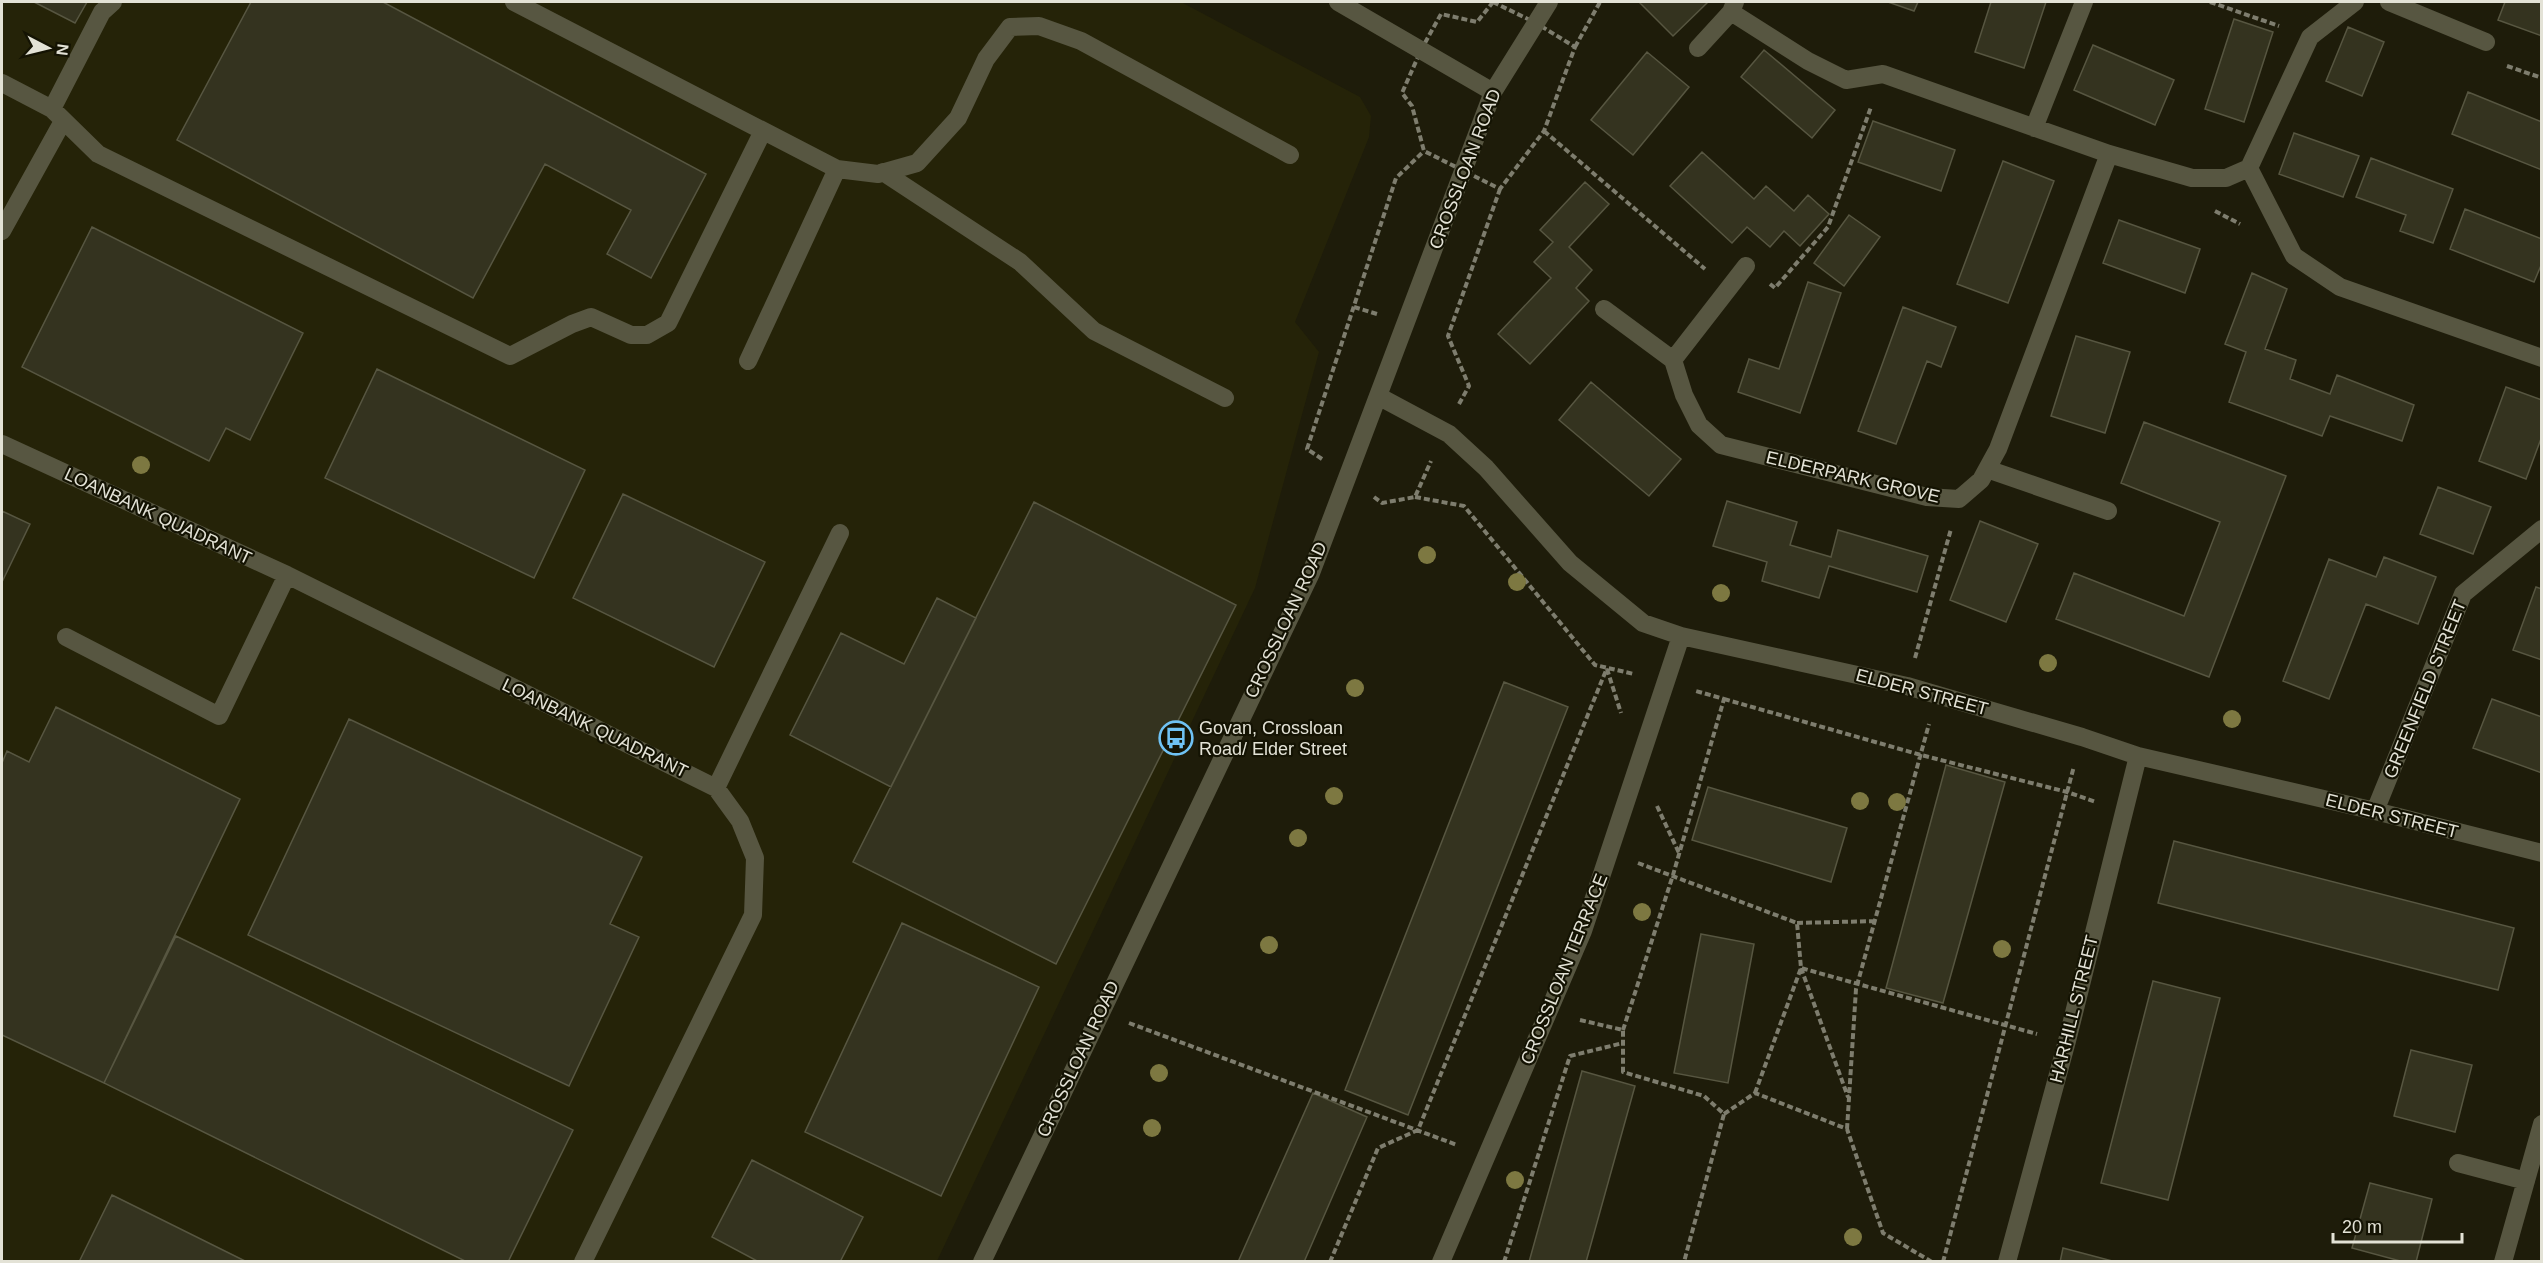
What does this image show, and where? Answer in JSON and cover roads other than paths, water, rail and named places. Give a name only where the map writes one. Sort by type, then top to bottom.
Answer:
[{"type":"street","points":[[2,231],[57,115],[102,12],[113,2]]},
{"type":"street","points":[[514,2],[837,169],[878,174],[917,163],[958,118],[986,59],[1010,27],[1039,26],[1081,40],[1290,155]]},
{"type":"street","points":[[1338,2],[1493,92]]},
{"type":"street","name":"CROSSLOAN ROAD","points":[[982,1262],[1311,573],[1493,92],[1549,2]]},
{"type":"street","points":[[2034,128],[2084,2]]},
{"type":"street","points":[[1698,48],[1733,7],[1808,61],[1846,80],[1883,74],[2109,154],[2192,178],[2226,178],[2249,168],[2310,36],[2355,2]]},
{"type":"street","points":[[2389,2],[2486,42]]},
{"type":"street","points":[[2,83],[57,115],[98,154],[510,356],[572,324],[591,317],[631,335],[647,335],[668,322],[763,131]]},
{"type":"street","name":"ELDERPARK GROVE","points":[[1672,360],[1684,395],[1699,425],[1721,445],[1927,497],[1959,499],[1981,480],[1998,449],[2109,154]]},
{"type":"street","points":[[2249,168],[2294,256],[2340,287],[2541,358]]},
{"type":"street","points":[[748,361],[837,169]]},
{"type":"street","points":[[884,172],[1020,262],[1094,331],[1225,398]]},
{"type":"street","points":[[1604,309],[1672,360],[1746,266]]},
{"type":"street","name":"ELDER STREET","points":[[1378,396],[1444,431],[1486,468],[1569,563],[1643,623],[1681,636],[1937,694],[2138,756],[2375,811],[2541,853]]},
{"type":"street","name":"LOANBANK QUADRANT","points":[[2,444],[287,575],[716,788],[740,821],[755,858],[753,915],[584,1262]]},
{"type":"street","points":[[1988,469],[2108,511]]},
{"type":"street","name":"GREENFIELD STREET","points":[[2375,811],[2463,594],[2541,529]]},
{"type":"street","points":[[716,788],[840,533]]},
{"type":"street","points":[[66,637],[219,716],[287,575]]},
{"type":"street","name":"CROSSLOAN TERRACE","points":[[1441,1262],[1583,931],[1681,636]]},
{"type":"street","name":"HARHILL STREET","points":[[2007,1262],[2067,1041],[2138,756]]},
{"type":"street","points":[[2503,1262],[2541,1124]]},
{"type":"street","points":[[2458,1163],[2526,1181]]},
{"type":"place","name":"Govan, Crossloan Road/ Elder Street","points":[[1176,738]]}]
